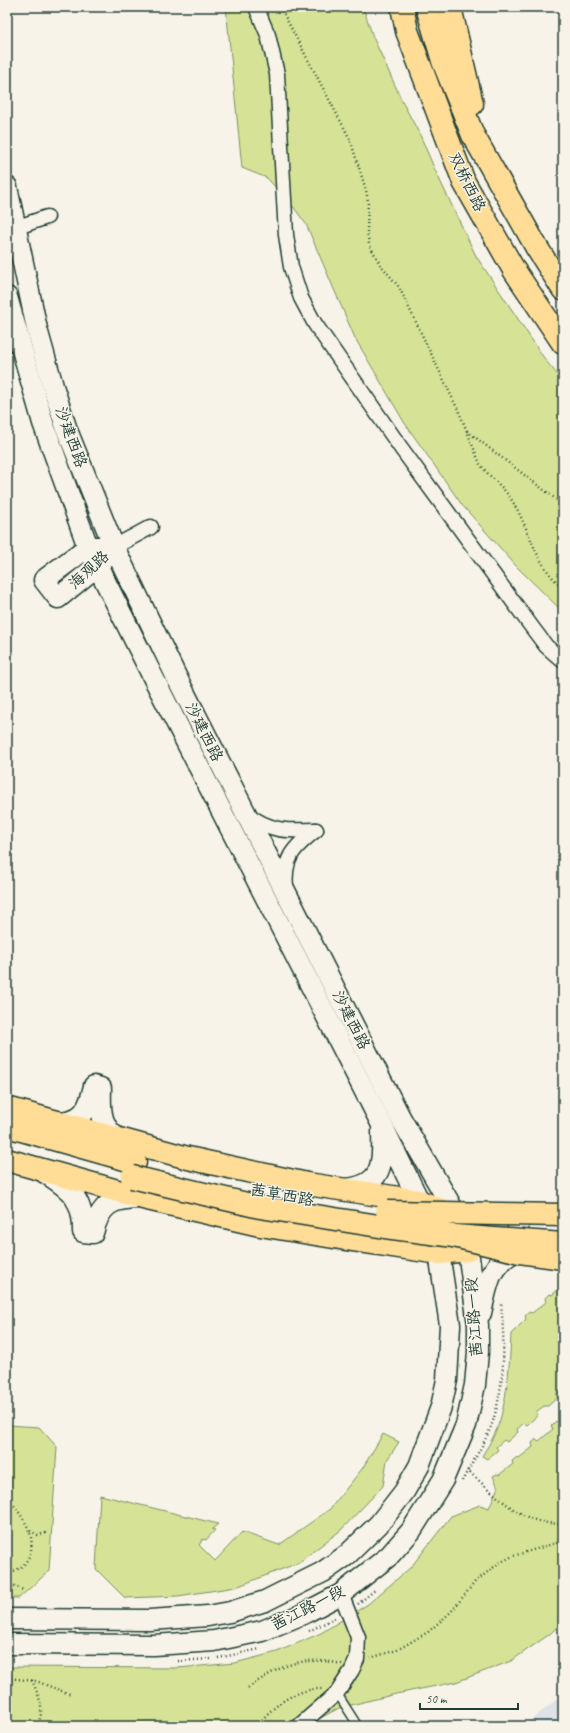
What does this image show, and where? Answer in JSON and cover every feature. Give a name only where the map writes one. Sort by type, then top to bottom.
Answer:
[{"type":"main road","points":[[388,7],[429,129],[443,160],[458,187],[498,241]]},
{"type":"main road","name":"双桥西路","points":[[402,7],[407,31],[464,182],[530,296],[563,343]]},
{"type":"main road","name":"双桥西路","points":[[427,7],[443,61],[473,135],[520,218],[563,289]]},
{"type":"main road","points":[[450,7],[468,89],[487,152],[520,218]]},
{"type":"main road","name":"沙建西路","points":[[7,187],[10,230],[53,386],[70,437],[114,547],[176,676],[459,1234]]},
{"type":"main road","name":"沙建西路","points":[[7,296],[43,423],[88,547],[382,1125],[419,1202],[439,1253]]},
{"type":"main road","name":"海观路","points":[[88,547],[114,547],[98,566],[58,598],[44,580],[88,547]]},
{"type":"main road","points":[[57,1122],[66,1122],[79,1117],[90,1104],[94,1086],[101,1088],[100,1106],[102,1120],[115,1137],[122,1141]]},
{"type":"main road","points":[[7,1108],[188,1158],[307,1184],[419,1202],[459,1234],[520,1252],[563,1258]]},
{"type":"main road","points":[[342,1190],[359,1188],[366,1185],[378,1173],[382,1156],[382,1125]]},
{"type":"main road","name":"茜草西路","points":[[7,1126],[133,1169],[260,1207],[385,1227],[563,1244]]},
{"type":"main road","name":"茜草西路","points":[[7,1142],[133,1169],[387,1212],[454,1221],[563,1229]]},
{"type":"main road","points":[[7,1160],[187,1209],[299,1232],[439,1253],[459,1234],[518,1221],[563,1223]]},
{"type":"main road","points":[[37,1168],[68,1188],[74,1196],[82,1212],[83,1232],[93,1233],[98,1216],[110,1203],[118,1199],[143,1198]]},
{"type":"main road","points":[[299,1232],[307,1184]]},
{"type":"main road","points":[[387,1212],[563,1215]]},
{"type":"main road","points":[[518,1221],[518,1250]]},
{"type":"main road","points":[[459,1234],[518,1250],[563,1252]]},
{"type":"main road","name":"茜江路一段","points":[[7,1644],[154,1645],[214,1641],[262,1631],[303,1614],[341,1594],[389,1556],[411,1531],[443,1480],[466,1425],[475,1385],[478,1352],[478,1325],[459,1234]]},
{"type":"main road","points":[[478,1325],[492,1273],[504,1257],[518,1250]]},
{"type":"main road","name":"茜江路一段","points":[[7,1619],[150,1620],[188,1618],[223,1613],[265,1601],[323,1572],[347,1555],[379,1524],[404,1492],[419,1466],[441,1407],[447,1380],[450,1326],[439,1253]]},
{"type":"street","points":[[256,7],[268,35],[277,74],[286,235],[291,267],[301,298],[315,324],[401,448],[546,646],[563,661]]},
{"type":"street","points":[[10,230],[47,217]]},
{"type":"street","points":[[114,547],[151,528]]},
{"type":"street","points":[[245,812],[256,821],[273,829],[290,831],[316,830],[297,846],[291,853],[286,864],[285,878],[287,895]]},
{"type":"street","points":[[299,1726],[335,1694],[356,1663],[358,1637],[341,1594]]},
{"type":"lane","points":[[335,1694],[358,1726]]},
{"type":"path","points":[[280,7],[350,139],[368,201],[367,231],[369,244],[380,264],[399,287],[467,430],[480,464],[484,470],[503,487],[521,516],[535,553],[543,566],[563,588]]},
{"type":"path","points":[[467,430],[563,502]]},
{"type":"path","points":[[453,1458],[510,1506],[523,1515],[548,1523],[563,1523]]},
{"type":"path","points":[[7,1496],[31,1532],[38,1535],[46,1533]]},
{"type":"path","points":[[7,1573],[14,1572],[22,1567],[31,1554],[31,1537],[29,1529]]},
{"type":"path","points":[[248,1688],[281,1667],[296,1662],[324,1660],[356,1663],[397,1650],[428,1632],[451,1612],[475,1582],[499,1563],[514,1556],[563,1541]]},
{"type":"path","points":[[7,1582],[23,1590]]},
{"type":"path","points":[[7,1678],[32,1680],[72,1695]]},
{"type":"path","points":[[32,1680],[40,1698],[42,1707],[41,1716],[36,1726]]},
{"type":"path","points":[[257,1726],[273,1708],[286,1699],[299,1693],[323,1689],[335,1694]]},
{"type":"shaded area","points":[[563,1694],[563,1726],[520,1726],[530,1721]]},
{"type":"green space","points":[[226,7],[363,7],[373,37],[476,256],[546,361],[563,381],[563,612],[518,568],[462,505],[404,422],[355,338],[306,224],[292,205],[267,178],[242,168]]},
{"type":"green space","points":[[563,1285],[563,1393],[560,1390],[556,1394],[558,1397],[548,1406],[544,1406],[536,1412],[538,1415],[527,1425],[524,1423],[517,1429],[518,1432],[507,1442],[504,1440],[496,1447],[498,1450],[487,1459],[482,1456],[496,1431],[503,1409],[509,1370],[511,1334],[526,1319],[525,1316],[529,1312],[532,1313],[546,1302],[545,1298],[549,1294],[552,1295]]},
{"type":"green space","points":[[563,1419],[563,1621],[550,1634],[511,1661],[456,1682],[396,1694],[339,1708],[306,1726],[7,1726],[7,1667],[178,1668],[235,1663],[277,1652],[321,1633],[368,1604],[411,1567],[451,1516],[480,1505],[489,1508],[498,1487],[493,1476],[497,1474],[499,1475],[513,1464],[512,1461],[517,1457],[519,1458],[533,1447],[532,1443],[536,1439],[539,1441],[553,1429],[551,1426],[556,1421],[559,1423]]},
{"type":"green space","points":[[7,1425],[39,1427],[57,1447],[49,1571],[19,1598],[7,1598]]},
{"type":"green space","points":[[383,1434],[399,1442],[387,1460],[383,1486],[341,1530],[298,1563],[236,1587],[178,1596],[125,1598],[96,1569],[100,1495],[218,1524],[212,1529],[215,1530],[206,1540],[203,1539],[199,1545],[215,1561],[242,1532],[279,1545],[330,1509],[362,1469]]}]
